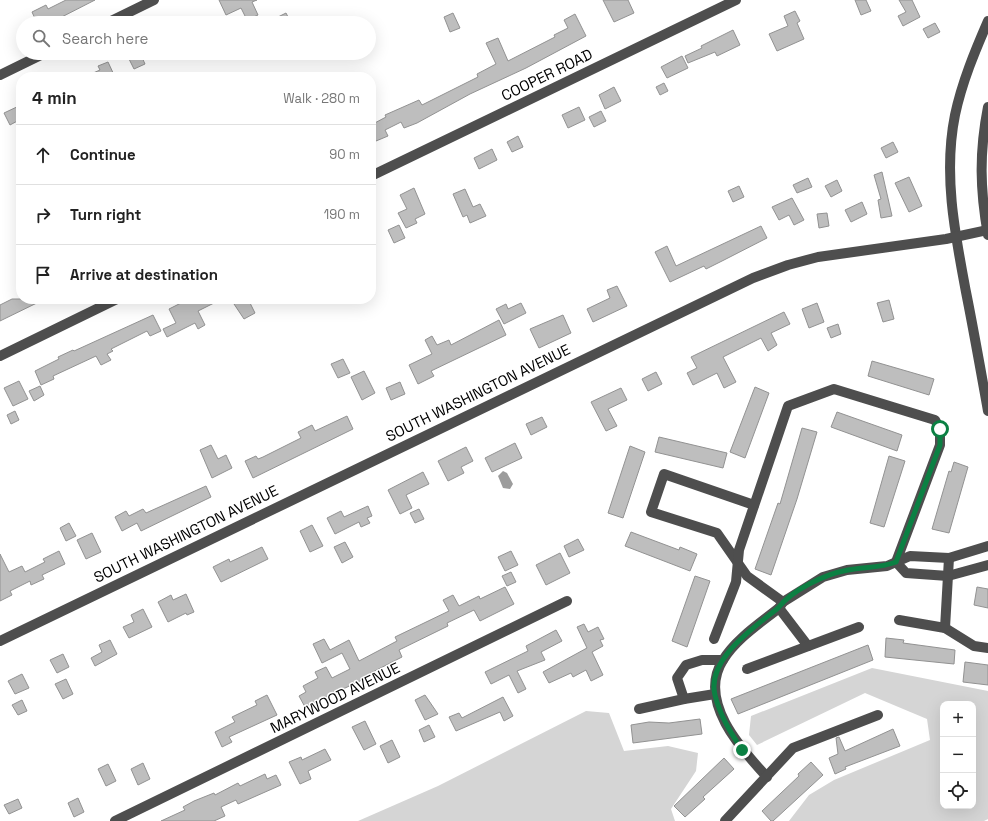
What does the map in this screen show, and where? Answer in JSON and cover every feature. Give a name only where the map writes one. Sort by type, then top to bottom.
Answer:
[{"type":"street","points":[[121,16],[154,0]]},
{"type":"street","name":"COOPER ROAD","points":[[376,174],[736,0]]},
{"type":"street","points":[[988,21],[964,81],[955,116],[951,148],[951,190],[956,235],[988,411]]},
{"type":"street","points":[[0,75],[31,60]]},
{"type":"street","points":[[988,107],[981,157],[981,187],[988,232]]},
{"type":"street","name":"SOUTH WASHINGTON AVENUE","points":[[0,641],[753,278],[788,265],[818,257],[946,239],[956,235],[988,232]]},
{"type":"street","points":[[0,356],[107,304]]},
{"type":"street","points":[[980,364],[988,377]]},
{"type":"street","points":[[714,639],[736,582],[739,550],[788,406],[834,389],[935,420],[940,429],[940,445],[896,562]]},
{"type":"street","points":[[754,505],[664,474],[652,512],[717,533],[747,576],[781,605],[808,646]]},
{"type":"street","points":[[767,777],[742,750],[724,720],[715,694],[715,676],[722,660],[740,640],[781,605],[823,577],[846,570],[887,566],[910,556],[949,558],[988,546]]},
{"type":"street","points":[[945,628],[949,558]]},
{"type":"street","points":[[896,562],[906,573],[948,576],[988,565]]},
{"type":"street","name":"MARYWOOD AVENUE","points":[[115,821],[567,601]]},
{"type":"street","points":[[899,620],[945,628],[974,646],[988,648]]},
{"type":"street","points":[[747,669],[859,627]]},
{"type":"street","points":[[684,699],[677,678],[686,665],[702,660],[722,660]]},
{"type":"street","points":[[639,709],[715,694]]},
{"type":"street","points":[[725,821],[793,748],[878,716]]},
{"type":"shaded area","points":[[503,471],[507,473],[513,484],[510,489],[503,488],[498,476]]},
{"type":"shaded area","points":[[872,668],[988,691],[988,819],[984,821],[789,821],[809,795],[834,780],[930,740],[927,719],[865,693],[757,745],[749,735],[751,716]]},
{"type":"shaded area","points":[[586,711],[609,713],[624,751],[668,746],[698,753],[696,771],[671,809],[675,821],[358,821],[438,786]]},
{"type":"building","points":[[66,0],[95,0],[64,16],[34,16],[32,12],[46,5],[48,9]]},
{"type":"building","points":[[219,0],[257,0],[252,2],[258,15],[245,16],[241,8],[226,15]]},
{"type":"building","points":[[603,0],[628,0],[634,13],[614,22]]},
{"type":"building","points":[[855,0],[866,0],[871,11],[861,15]]},
{"type":"building","points":[[899,0],[912,0],[920,17],[903,26],[898,16],[906,12]]},
{"type":"building","points":[[795,11],[800,21],[797,23],[804,39],[777,51],[769,34],[788,26],[784,16]]},
{"type":"building","points":[[286,13],[288,16],[280,16]]},
{"type":"building","points":[[453,13],[460,28],[450,32],[444,17]]},
{"type":"building","points":[[575,14],[586,36],[526,68],[470,94],[417,123],[404,128],[401,122],[385,130],[388,136],[376,141],[376,122],[386,117],[385,115],[419,100],[422,105],[478,77],[477,74],[496,64],[486,43],[498,38],[508,61],[555,37],[554,35],[568,28],[564,20]]},
{"type":"building","points":[[935,23],[940,32],[928,38],[923,29]]},
{"type":"building","points":[[733,30],[740,45],[717,56],[715,52],[688,63],[685,56]]},
{"type":"building","points":[[682,56],[688,68],[667,78],[661,67]]},
{"type":"building","points":[[130,60],[143,60],[145,64],[134,69]]},
{"type":"building","points":[[108,62],[113,72],[95,72],[100,70],[98,66]]},
{"type":"building","points":[[664,83],[668,91],[660,95],[656,87]]},
{"type":"building","points":[[614,87],[621,101],[605,109],[599,95]]},
{"type":"building","points":[[16,107],[16,122],[10,125],[4,113]]},
{"type":"building","points":[[579,107],[585,120],[568,128],[562,115]]},
{"type":"building","points":[[601,111],[606,121],[594,127],[589,117]]},
{"type":"building","points":[[518,136],[523,147],[512,152],[507,142]]},
{"type":"building","points":[[893,142],[898,152],[886,158],[881,148]]},
{"type":"building","points":[[492,149],[497,160],[479,169],[474,158]]},
{"type":"building","points":[[882,172],[892,216],[881,218],[878,200],[881,199],[874,175]]},
{"type":"building","points":[[909,177],[922,206],[909,212],[895,183]]},
{"type":"building","points":[[808,178],[812,187],[797,193],[793,185]]},
{"type":"building","points":[[837,180],[842,191],[831,197],[825,186]]},
{"type":"building","points":[[739,186],[744,197],[733,202],[728,191]]},
{"type":"building","points":[[414,188],[425,214],[415,219],[417,223],[406,228],[398,213],[407,209],[400,195]]},
{"type":"building","points":[[465,189],[473,207],[480,204],[486,216],[470,223],[467,215],[463,217],[453,194]]},
{"type":"building","points":[[792,198],[804,220],[794,225],[789,215],[779,220],[772,207]]},
{"type":"building","points":[[862,202],[867,214],[851,222],[845,210]]},
{"type":"building","points":[[827,213],[829,226],[819,228],[817,214]]},
{"type":"building","points":[[399,225],[405,238],[394,243],[388,230]]},
{"type":"building","points":[[761,226],[767,238],[706,269],[704,266],[670,282],[655,252],[667,246],[676,266]]},
{"type":"building","points":[[617,286],[627,306],[593,322],[587,309],[610,298],[607,290]]},
{"type":"building","points":[[12,299],[16,299],[16,304],[35,304],[0,321],[0,305]]},
{"type":"building","points":[[889,300],[894,319],[883,322],[877,303]]},
{"type":"building","points":[[521,303],[526,313],[504,324],[496,309],[506,304],[508,309]]},
{"type":"building","points":[[817,303],[824,322],[809,328],[802,309]]},
{"type":"building","points":[[179,304],[212,304],[198,311],[205,325],[198,329],[195,323],[167,337],[163,329],[176,323],[169,309]]},
{"type":"building","points":[[234,304],[250,304],[255,313],[244,319]]},
{"type":"building","points":[[784,312],[790,324],[771,333],[777,345],[768,351],[761,338],[723,357],[736,382],[724,388],[717,373],[693,385],[687,373],[697,368],[691,357]]},
{"type":"building","points":[[153,315],[161,331],[150,336],[147,331],[111,349],[113,351],[107,354],[111,360],[101,365],[96,356],[53,376],[54,379],[41,385],[35,371],[59,359],[58,357]]},
{"type":"building","points":[[563,315],[571,333],[539,348],[530,329]]},
{"type":"building","points":[[499,320],[506,335],[431,371],[434,376],[418,384],[409,365],[432,354],[425,340],[432,336],[437,345],[449,340],[451,345]]},
{"type":"building","points":[[838,324],[841,334],[831,338],[827,328]]},
{"type":"building","points":[[343,359],[350,373],[338,378],[331,364]]},
{"type":"building","points":[[872,361],[934,379],[929,395],[868,376]]},
{"type":"building","points":[[364,371],[375,393],[362,400],[351,377]]},
{"type":"building","points":[[656,372],[662,384],[648,391],[642,379]]},
{"type":"building","points":[[19,381],[28,399],[13,406],[4,388]]},
{"type":"building","points":[[400,382],[405,394],[391,400],[386,388]]},
{"type":"building","points":[[40,386],[44,395],[34,401],[29,391]]},
{"type":"building","points":[[755,387],[769,393],[745,458],[730,452]]},
{"type":"building","points":[[621,388],[627,400],[608,409],[617,426],[606,431],[591,402]]},
{"type":"building","points":[[15,411],[19,420],[11,424],[7,415]]},
{"type":"building","points":[[837,412],[902,435],[897,451],[831,427]]},
{"type":"building","points":[[347,416],[353,429],[253,478],[245,461],[256,456],[258,459],[263,457],[301,438],[298,432],[312,425],[315,431]]},
{"type":"building","points":[[542,417],[547,427],[531,435],[526,424]]},
{"type":"building","points":[[802,428],[817,432],[797,499],[771,575],[755,569],[778,503],[780,504]]},
{"type":"building","points":[[659,437],[727,453],[723,468],[655,452]]},
{"type":"building","points":[[515,443],[522,458],[492,472],[485,458]]},
{"type":"building","points":[[211,445],[218,459],[226,455],[232,468],[212,478],[200,450]]},
{"type":"building","points":[[630,446],[645,452],[623,518],[608,513]]},
{"type":"building","points":[[466,447],[473,461],[461,467],[464,473],[448,481],[438,461]]},
{"type":"building","points":[[889,456],[905,461],[884,527],[870,523]]},
{"type":"building","points":[[954,462],[968,467],[949,533],[932,529],[949,471],[951,472]]},
{"type":"building","points":[[423,472],[429,484],[406,495],[412,508],[400,514],[388,490]]},
{"type":"building","points":[[206,486],[211,497],[141,531],[137,523],[122,531],[115,517],[126,511],[129,516],[143,509],[146,513]]},
{"type":"building","points":[[368,506],[372,516],[367,518],[370,523],[361,527],[359,522],[335,534],[327,518],[341,511],[344,517]]},
{"type":"building","points":[[419,509],[424,519],[415,523],[410,513]]},
{"type":"building","points":[[69,523],[76,536],[66,541],[60,528]]},
{"type":"building","points":[[312,525],[323,546],[310,552],[300,531]]},
{"type":"building","points":[[631,532],[679,550],[680,547],[697,554],[690,571],[625,546]]},
{"type":"building","points":[[92,533],[101,552],[86,559],[77,540]]},
{"type":"building","points":[[578,539],[584,550],[569,557],[564,546]]},
{"type":"building","points":[[345,542],[353,557],[342,563],[334,547]]},
{"type":"building","points":[[262,547],[268,559],[221,582],[213,567],[229,559],[230,562]]},
{"type":"building","points":[[59,551],[65,564],[42,575],[44,579],[31,585],[30,581],[10,591],[12,595],[0,601],[0,554],[9,572],[22,566],[25,572],[45,562],[43,559]]},
{"type":"building","points":[[511,551],[518,565],[505,571],[498,557]]},
{"type":"building","points":[[560,553],[570,573],[546,585],[536,565]]},
{"type":"building","points":[[511,572],[516,582],[507,586],[502,576]]},
{"type":"building","points":[[695,576],[710,581],[687,647],[672,641]]},
{"type":"building","points":[[505,587],[514,604],[480,621],[474,610],[447,623],[448,626],[399,650],[402,657],[361,678],[362,680],[305,707],[299,696],[306,692],[303,686],[318,678],[315,672],[326,667],[332,678],[350,669],[342,653],[322,663],[313,644],[324,639],[330,650],[349,640],[359,661],[397,641],[395,637],[449,611],[443,600],[453,595],[459,606],[479,596],[480,599]]},
{"type":"building","points":[[977,587],[988,589],[988,608],[974,605]]},
{"type":"building","points":[[186,594],[194,612],[187,615],[186,613],[168,622],[158,602],[171,595],[173,600]]},
{"type":"building","points":[[143,609],[152,627],[129,638],[123,627],[134,622],[131,615]]},
{"type":"building","points":[[584,624],[588,632],[598,627],[604,639],[600,640],[603,646],[592,652],[603,675],[591,681],[586,670],[573,677],[571,673],[549,683],[543,672],[587,648],[577,627]]},
{"type":"building","points":[[556,630],[562,641],[541,652],[545,660],[517,671],[526,689],[518,693],[509,675],[491,684],[485,672],[528,651],[526,646]]},
{"type":"building","points":[[886,638],[904,640],[903,643],[955,650],[954,664],[885,657]]},
{"type":"building","points":[[110,640],[117,654],[95,666],[91,658],[102,652],[99,645]]},
{"type":"building","points":[[868,645],[873,660],[738,714],[731,699]]},
{"type":"building","points":[[63,654],[69,667],[57,673],[50,660]]},
{"type":"building","points":[[965,662],[988,665],[988,685],[963,682]]},
{"type":"building","points":[[22,674],[29,688],[15,694],[8,681]]},
{"type":"building","points":[[66,679],[73,694],[63,699],[55,684]]},
{"type":"building","points":[[267,695],[277,715],[229,737],[232,742],[222,747],[215,732],[235,722],[232,717],[257,705],[255,701]]},
{"type":"building","points":[[425,695],[438,714],[425,720],[415,700]]},
{"type":"building","points":[[503,697],[513,716],[504,721],[500,712],[456,731],[449,717],[459,713],[462,718]]},
{"type":"building","points":[[22,700],[27,711],[18,715],[12,705]]},
{"type":"building","points":[[700,719],[702,734],[633,743],[631,725],[649,722],[669,723]]},
{"type":"building","points":[[365,721],[376,744],[364,750],[352,727]]},
{"type":"building","points":[[429,725],[435,737],[424,742],[419,730]]},
{"type":"building","points":[[893,729],[900,746],[845,767],[846,769],[835,774],[829,758],[838,754],[836,738],[839,737],[845,751]]},
{"type":"building","points":[[392,740],[400,757],[388,763],[380,746]]},
{"type":"building","points":[[325,749],[331,760],[308,771],[311,779],[300,784],[289,762],[301,757],[302,760]]},
{"type":"building","points":[[724,758],[734,769],[703,797],[705,799],[685,817],[674,806]]},
{"type":"building","points":[[811,762],[823,775],[773,821],[771,821],[762,811],[799,776],[798,774]]},
{"type":"building","points":[[143,763],[150,779],[138,785],[131,769]]},
{"type":"building","points":[[108,764],[116,781],[106,786],[98,769]]},
{"type":"building","points":[[265,774],[267,779],[276,775],[281,785],[238,804],[236,800],[221,807],[225,816],[214,821],[161,821],[185,810],[183,807],[194,801],[214,793],[215,795],[238,783],[240,786]]},
{"type":"building","points":[[78,798],[84,812],[74,817],[68,803]]},
{"type":"building","points":[[18,799],[22,808],[9,814],[4,805]]},
{"type":"route","points":[[742,750],[724,720],[715,694],[715,676],[722,660],[740,640],[783,602],[807,586],[823,577],[846,570],[887,566],[896,562],[940,445],[940,429]]}]
